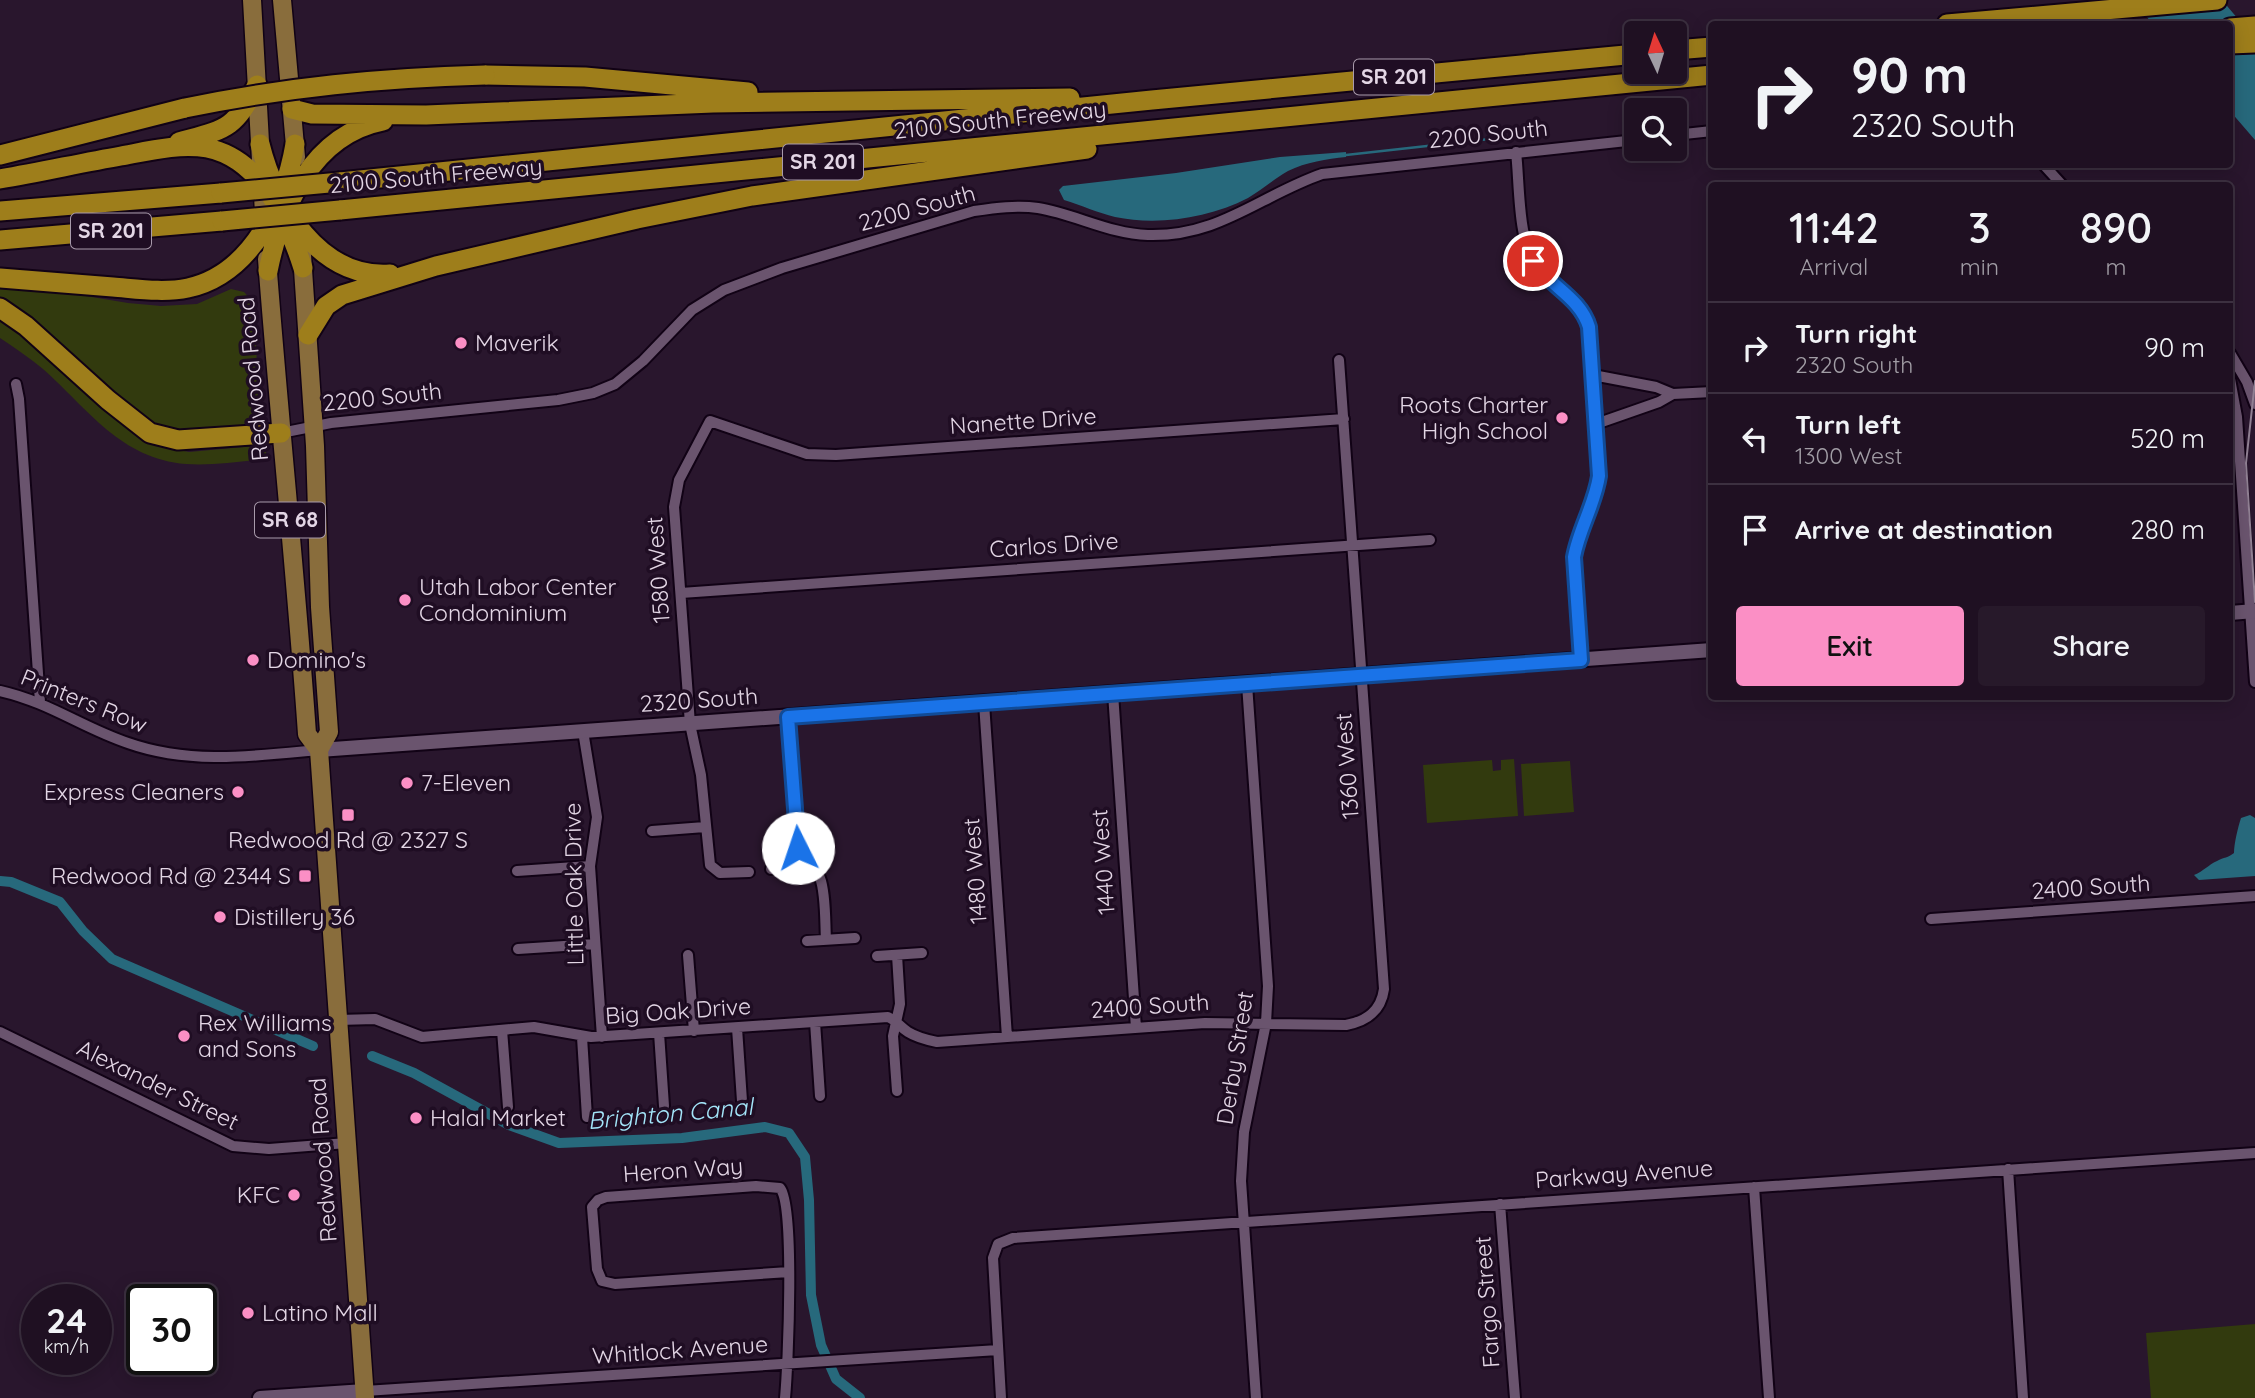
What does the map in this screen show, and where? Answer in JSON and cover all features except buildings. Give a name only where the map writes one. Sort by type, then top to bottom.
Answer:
[{"type":"highway","points":[[2081,12],[2104,0]]},
{"type":"highway","points":[[1980,21],[2217,0]]},
{"type":"highway","points":[[2238,31],[2255,43]]},
{"type":"highway","points":[[1687,49],[1708,47]]},
{"type":"highway","name":"2100 South Freeway","points":[[0,211],[340,182],[1624,55]]},
{"type":"highway","name":"2100 South Freeway","points":[[0,240],[340,210],[1708,75]]},
{"type":"highway","points":[[0,155],[185,108],[244,96],[406,77],[585,77],[846,100]]},
{"type":"highway","points":[[141,152],[230,125],[241,114],[257,85]]},
{"type":"highway","points":[[292,109],[312,114],[426,115],[846,100],[1036,97],[1152,100]]},
{"type":"highway","points":[[308,335],[323,310],[342,295],[436,266],[657,214],[752,196],[1244,129],[1306,114]]},
{"type":"highway","points":[[0,278],[156,290],[188,288],[207,282],[230,267],[247,251],[282,214],[298,186],[326,151],[349,133],[380,122],[426,115]]},
{"type":"highway","points":[[260,144],[282,214],[303,268]]},
{"type":"highway","points":[[268,271],[295,144]]},
{"type":"highway","points":[[0,178],[141,152],[206,148],[235,160],[262,183],[282,214],[324,253],[355,271],[379,274],[436,266]]},
{"type":"highway","points":[[0,308],[26,326],[108,400],[150,433],[178,440],[281,433]]},
{"type":"main road","points":[[253,0],[262,183]]},
{"type":"main road","points":[[282,0],[298,186]]},
{"type":"main road","name":"Redwood Road","points":[[303,268],[314,426],[320,607],[329,732],[319,750]]},
{"type":"main road","name":"Redwood Road","points":[[268,271],[307,734],[319,750],[365,1395]]},
{"type":"street","points":[[1687,134],[1708,131]]},
{"type":"street","name":"2200 South","points":[[281,433],[314,426],[558,400],[593,393],[628,375],[692,310],[724,290],[782,268],[974,211],[1005,207],[1037,208],[1119,230],[1146,235],[1173,234],[1198,231],[1225,221],[1292,184],[1322,174],[1624,140]]},
{"type":"street","points":[[1516,152],[1528,251],[1539,270],[1578,305],[1589,327],[1599,456],[1597,490],[1576,544],[1574,557],[1581,660]]},
{"type":"street","points":[[2047,168],[2059,182]]},
{"type":"street","points":[[2233,358],[2242,371],[2255,404]]},
{"type":"street","name":"1360 West","points":[[1339,360],[1384,989],[1382,1002]]},
{"type":"street","points":[[1592,375],[1656,387],[1673,394],[1708,392]]},
{"type":"street","points":[[16,384],[40,702]]},
{"type":"street","points":[[1596,424],[1659,402],[1673,394]]},
{"type":"street","points":[[2233,395],[2253,612],[2255,682]]},
{"type":"street","name":"Nanette Drive","points":[[710,421],[807,454],[836,455],[1344,419]]},
{"type":"street","name":"1580 West","points":[[710,421],[679,480],[674,507],[690,724],[701,775],[708,859],[713,869],[724,873],[749,872]]},
{"type":"street","name":"Carlos Drive","points":[[681,593],[1430,540]]},
{"type":"street","points":[[2233,613],[2253,612]]},
{"type":"street","name":"2320 South","points":[[319,750],[1708,650]]},
{"type":"street","name":"Derby Street","points":[[1247,684],[1268,986],[1266,1023],[1244,1132],[1242,1221],[1256,1398]]},
{"type":"street","name":"Printers Row","points":[[0,691],[40,702],[116,739],[177,755],[239,756],[319,750]]},
{"type":"street","name":"1440 West","points":[[1113,693],[1136,1028]]},
{"type":"street","name":"1480 West","points":[[984,702],[1007,1037]]},
{"type":"street","points":[[788,717],[798,848],[802,862],[817,874],[821,883],[826,940]]},
{"type":"street","name":"Little Oak Drive","points":[[583,731],[597,817],[590,866],[602,1037]]},
{"type":"street","points":[[652,831],[705,827]]},
{"type":"street","points":[[771,869],[788,868],[802,862]]},
{"type":"street","points":[[517,871],[590,866]]},
{"type":"street","name":"2400 South","points":[[1931,919],[2255,897]]},
{"type":"street","points":[[807,942],[855,938]]},
{"type":"street","points":[[518,949],[595,944]]},
{"type":"street","points":[[877,956],[922,953]]},
{"type":"street","points":[[688,955],[694,1031]]},
{"type":"street","points":[[897,955],[900,1004],[894,1036],[897,1091]]},
{"type":"street","name":"2400 South","points":[[897,1021],[907,1032],[937,1042],[1206,1023],[1356,1023],[1366,1020],[1382,1002]]},
{"type":"street","name":"Big Oak Drive","points":[[338,1020],[375,1019],[398,1027],[441,1034],[544,1027],[582,1037],[884,1017],[897,1021]]},
{"type":"street","points":[[815,1022],[820,1096]]},
{"type":"street","points":[[737,1028],[742,1101]]},
{"type":"street","points":[[502,1030],[508,1107]]},
{"type":"street","name":"Alexander Street","points":[[0,1032],[233,1146],[269,1149],[347,1143]]},
{"type":"street","points":[[659,1033],[664,1105]]},
{"type":"street","points":[[582,1037],[587,1117]]},
{"type":"street","name":"Parkway Avenue","points":[[998,1350],[993,1258],[998,1244],[1022,1236],[2255,1153]]},
{"type":"street","points":[[2008,1169],[2023,1398]]},
{"type":"street","name":"Heron Way","points":[[764,1186],[780,1188],[786,1199],[789,1272],[615,1284],[602,1281],[597,1269],[592,1207],[598,1200],[606,1197],[764,1186]]},
{"type":"street","points":[[1754,1187],[1769,1398]]},
{"type":"street","name":"Fargo Street","points":[[1500,1204],[1515,1398]]},
{"type":"street","points":[[785,1398],[789,1272]]},
{"type":"street","points":[[998,1350],[1001,1398]]},
{"type":"street","name":"Whitlock Avenue","points":[[365,1395],[998,1350]]},
{"type":"street","points":[[260,1398],[365,1395]]},
{"type":"green space","points":[[0,285],[25,291],[68,293],[161,306],[197,304],[231,289],[244,292],[254,303],[260,427],[197,434],[162,431],[0,303]]},
{"type":"green space","points":[[0,319],[19,332],[133,434],[156,446],[189,452],[254,446],[256,452],[266,451],[266,459],[186,464],[143,453],[107,430],[43,369],[0,338]]},
{"type":"green space","points":[[1514,759],[1518,816],[1427,823],[1423,765],[1492,760],[1493,771],[1501,770],[1501,760]]},
{"type":"green space","points":[[1570,761],[1574,812],[1524,816],[1521,764]]},
{"type":"green space","points":[[2255,1324],[2255,1398],[2151,1398],[2146,1333]]},
{"type":"water","points":[[2222,0],[2255,39],[2255,140],[2233,114],[2233,21],[2150,21],[2137,6]]},
{"type":"water","points":[[1346,152],[1346,157],[1309,163],[1288,171],[1233,205],[1183,218],[1148,221],[1115,217],[1064,200],[1059,190],[1063,186],[1280,157]]},
{"type":"water","points":[[2250,815],[2255,818],[2255,876],[2199,880],[2194,875],[2234,853],[2241,818]]},
{"type":"waterway","points":[[1346,155],[1517,136]]},
{"type":"waterway","name":"Brighton Canal","points":[[0,881],[11,882],[60,902],[83,931],[112,959],[313,1046]]},
{"type":"waterway","name":"Brighton Canal","points":[[372,1056],[414,1073],[509,1125],[559,1143],[682,1138],[765,1127],[789,1133],[805,1157],[809,1200],[811,1295],[821,1345],[836,1379],[860,1398]]},
{"type":"tram line","points":[[2255,381],[2246,463],[2255,602]]},
{"type":"place","name":"Maverik","points":[[461,343]]},
{"type":"place","name":"Roots Charter High School","points":[[1562,418]]},
{"type":"place","name":"Utah Labor Center Condominium","points":[[405,600]]},
{"type":"place","name":"Domino's","points":[[253,660]]},
{"type":"place","name":"7-Eleven","points":[[407,783]]},
{"type":"place","name":"Express Cleaners","points":[[238,792]]},
{"type":"place","name":"Redwood Rd @ 2327 S","points":[[348,815]]},
{"type":"place","name":"Redwood Rd @ 2344 S","points":[[305,876]]},
{"type":"place","name":"Distillery 36","points":[[220,917]]},
{"type":"place","name":"Rex Williams and Sons","points":[[184,1036]]},
{"type":"place","name":"Halal Market","points":[[416,1118]]},
{"type":"place","name":"KFC","points":[[294,1195]]},
{"type":"place","name":"Latino Mall","points":[[248,1313]]},
{"type":"route","points":[[798,848],[788,717],[1581,660],[1574,557],[1576,544],[1594,500],[1599,476],[1589,327],[1578,305],[1539,270],[1533,261]]}]
